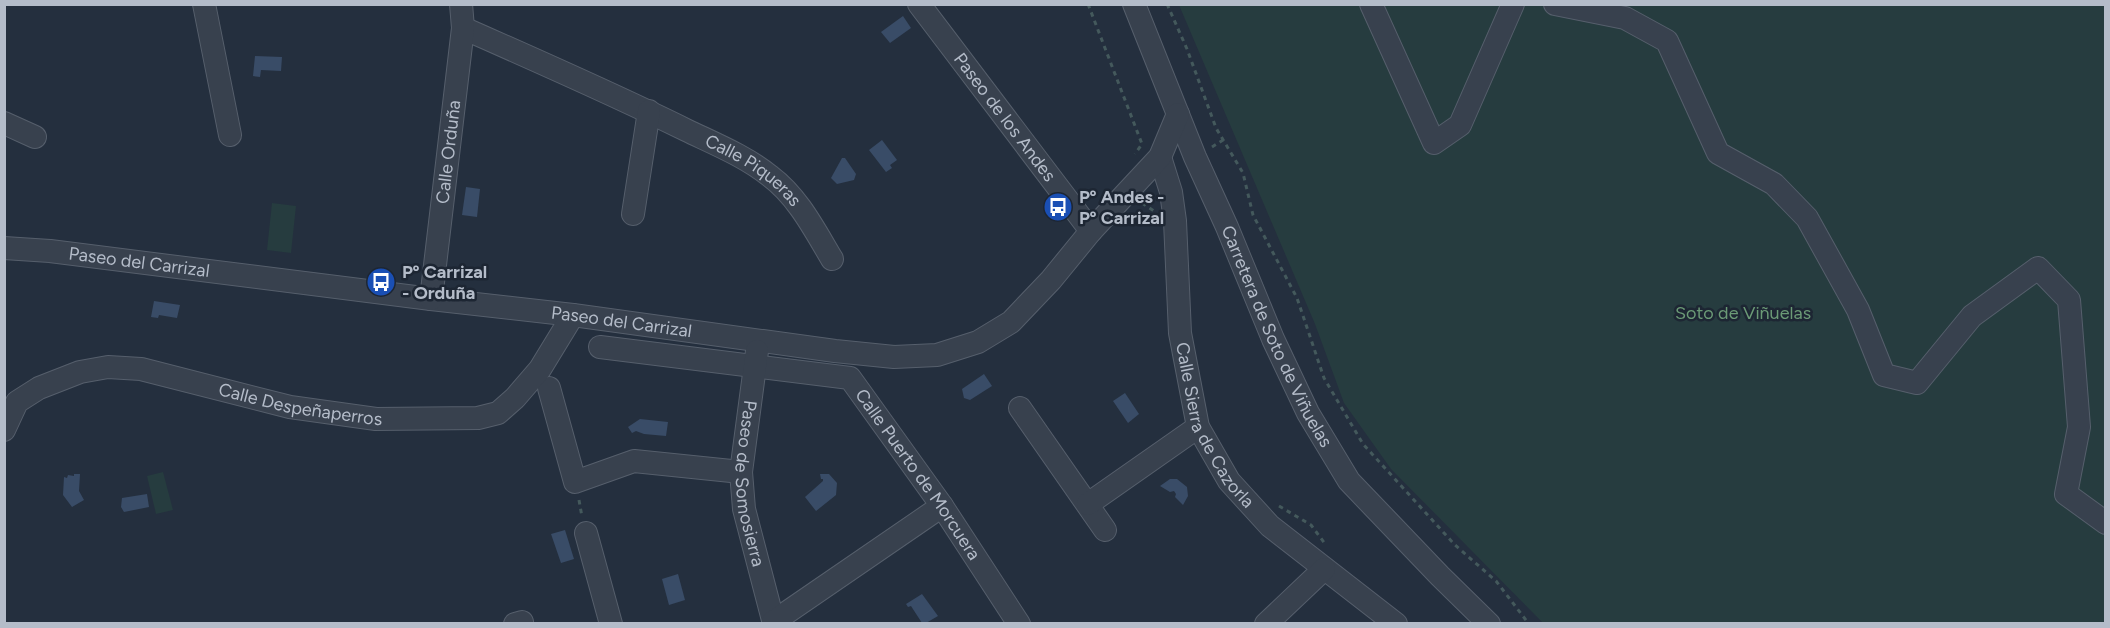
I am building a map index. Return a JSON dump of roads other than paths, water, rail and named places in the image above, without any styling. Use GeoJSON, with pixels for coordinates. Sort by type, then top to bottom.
{"type":"FeatureCollection","features":[{"type":"Feature","properties":{"kind":"street"},"geometry":{"type":"LineString","coordinates":[[204,4],[230,135]]}},
{"type":"Feature","properties":{"kind":"street","name":"Calle Orduña"},"geometry":{"type":"LineString","coordinates":[[431,299],[463,28],[461,4]]}},
{"type":"Feature","properties":{"kind":"street","name":"Paseo de los Andes"},"geometry":{"type":"LineString","coordinates":[[920,4],[1091,231]]}},
{"type":"Feature","properties":{"kind":"street","name":"Carretera de Soto de Viñuelas"},"geometry":{"type":"LineString","coordinates":[[1134,4],[1195,157],[1227,227],[1273,339],[1308,413],[1350,481],[1489,624]]}},
{"type":"Feature","properties":{"kind":"street"},"geometry":{"type":"LineString","coordinates":[[1371,4],[1434,143],[1460,125],[1513,4]]}},
{"type":"Feature","properties":{"kind":"street"},"geometry":{"type":"LineString","coordinates":[[1555,4],[1625,18],[1667,41],[1718,153],[1774,184],[1807,218],[1858,310],[1884,375],[1917,383],[1972,316],[2037,268],[2069,300],[2079,427],[2066,494],[2106,523]]}},
{"type":"Feature","properties":{"kind":"street","name":"Calle Piqueras"},"geometry":{"type":"LineString","coordinates":[[463,28],[649,111],[749,161],[771,176],[790,194],[806,215],[832,259]]}},
{"type":"Feature","properties":{"kind":"street"},"geometry":{"type":"LineString","coordinates":[[633,214],[649,111]]}},
{"type":"Feature","properties":{"kind":"street","name":"Paseo del Carrizal"},"geometry":{"type":"LineString","coordinates":[[4,248],[50,251],[573,315],[894,357],[937,355],[978,342],[1011,322],[1160,157],[1178,114]]}},
{"type":"Feature","properties":{"kind":"street"},"geometry":{"type":"LineString","coordinates":[[4,123],[35,137]]}},
{"type":"Feature","properties":{"kind":"street"},"geometry":{"type":"LineString","coordinates":[[1160,157],[1195,157]]}},
{"type":"Feature","properties":{"kind":"street","name":"Calle Sierra de Cazorla"},"geometry":{"type":"LineString","coordinates":[[1160,157],[1171,192],[1175,220],[1180,333],[1198,427],[1229,481],[1270,526],[1326,559],[1396,624]]}},
{"type":"Feature","properties":{"kind":"street","name":"Calle Despeñaperros"},"geometry":{"type":"LineString","coordinates":[[4,430],[17,402],[39,388],[80,372],[108,368],[141,369],[290,407],[376,419],[478,418],[498,413],[515,398],[540,369],[573,315]]}},
{"type":"Feature","properties":{"kind":"street","name":"Paseo de Somosierra"},"geometry":{"type":"LineString","coordinates":[[759,341],[741,472],[744,509],[774,623]]}},
{"type":"Feature","properties":{"kind":"street","name":"Calle Puerto de Morcuera"},"geometry":{"type":"LineString","coordinates":[[600,347],[850,378],[942,506],[1019,624]]}},
{"type":"Feature","properties":{"kind":"street"},"geometry":{"type":"LineString","coordinates":[[549,388],[574,482],[634,461],[741,472]]}},
{"type":"Feature","properties":{"kind":"street"},"geometry":{"type":"LineString","coordinates":[[1020,408],[1105,530]]}},
{"type":"Feature","properties":{"kind":"street"},"geometry":{"type":"LineString","coordinates":[[1088,504],[1198,427]]}},
{"type":"Feature","properties":{"kind":"street"},"geometry":{"type":"LineString","coordinates":[[774,623],[942,506]]}},
{"type":"Feature","properties":{"kind":"street"},"geometry":{"type":"LineString","coordinates":[[586,533],[611,624]]}},
{"type":"Feature","properties":{"kind":"street"},"geometry":{"type":"LineString","coordinates":[[1266,624],[1326,559]]}},
{"type":"Feature","properties":{"kind":"water"},"geometry":{"type":"Polygon","coordinates":[[[903,16],[911,28],[890,43],[881,32],[903,16]]]}},
{"type":"Feature","properties":{"kind":"water"},"geometry":{"type":"Polygon","coordinates":[[[255,56],[282,57],[281,71],[261,70],[260,77],[253,76],[255,56]]]}},
{"type":"Feature","properties":{"kind":"water"},"geometry":{"type":"Polygon","coordinates":[[[882,140],[897,160],[886,172],[869,150],[882,140]]]}},
{"type":"Feature","properties":{"kind":"water"},"geometry":{"type":"Polygon","coordinates":[[[842,158],[845,158],[856,174],[854,180],[837,184],[831,178],[842,158]]]}},
{"type":"Feature","properties":{"kind":"water"},"geometry":{"type":"Polygon","coordinates":[[[466,187],[480,189],[477,217],[462,215],[466,187]]]}},
{"type":"Feature","properties":{"kind":"water"},"geometry":{"type":"Polygon","coordinates":[[[154,301],[180,305],[177,318],[159,315],[158,318],[151,317],[154,301]]]}},
{"type":"Feature","properties":{"kind":"water"},"geometry":{"type":"Polygon","coordinates":[[[984,374],[992,386],[970,400],[964,398],[962,389],[984,374]]]}},
{"type":"Feature","properties":{"kind":"water"},"geometry":{"type":"Polygon","coordinates":[[[1125,393],[1139,414],[1128,423],[1113,401],[1125,393]]]}},
{"type":"Feature","properties":{"kind":"water"},"geometry":{"type":"Polygon","coordinates":[[[640,419],[668,422],[666,436],[636,431],[632,433],[628,427],[640,419]]]}},
{"type":"Feature","properties":{"kind":"water"},"geometry":{"type":"Polygon","coordinates":[[[74,474],[80,474],[79,491],[84,500],[72,507],[63,495],[64,477],[74,476],[74,474]]]}},
{"type":"Feature","properties":{"kind":"water"},"geometry":{"type":"Polygon","coordinates":[[[820,474],[829,474],[837,483],[836,495],[816,511],[805,497],[823,481],[820,474]]]}},
{"type":"Feature","properties":{"kind":"water"},"geometry":{"type":"Polygon","coordinates":[[[1170,479],[1177,479],[1187,487],[1188,496],[1183,505],[1175,497],[1174,491],[1170,492],[1160,486],[1170,479]]]}},
{"type":"Feature","properties":{"kind":"water"},"geometry":{"type":"Polygon","coordinates":[[[147,494],[149,507],[124,512],[121,507],[122,498],[147,494]]]}},
{"type":"Feature","properties":{"kind":"water"},"geometry":{"type":"Polygon","coordinates":[[[565,530],[574,559],[561,563],[551,534],[565,530]]]}},
{"type":"Feature","properties":{"kind":"water"},"geometry":{"type":"Polygon","coordinates":[[[678,574],[685,600],[669,605],[662,579],[678,574]]]}},
{"type":"Feature","properties":{"kind":"water"},"geometry":{"type":"Polygon","coordinates":[[[922,594],[938,616],[926,623],[922,623],[911,606],[908,607],[906,604],[922,594]]]}},
{"type":"Feature","properties":{"kind":"place","name":"Pº Andes - Pº Carrizal"},"geometry":{"type":"Point","coordinates":[1058,207]}},
{"type":"Feature","properties":{"kind":"place","name":"Pº Carrizal - Orduña"},"geometry":{"type":"Point","coordinates":[381,282]}},
{"type":"Feature","properties":{"kind":"park label","name":"Soto de Viñuelas"},"geometry":{"type":"Point","coordinates":[1743,313]}}]}
